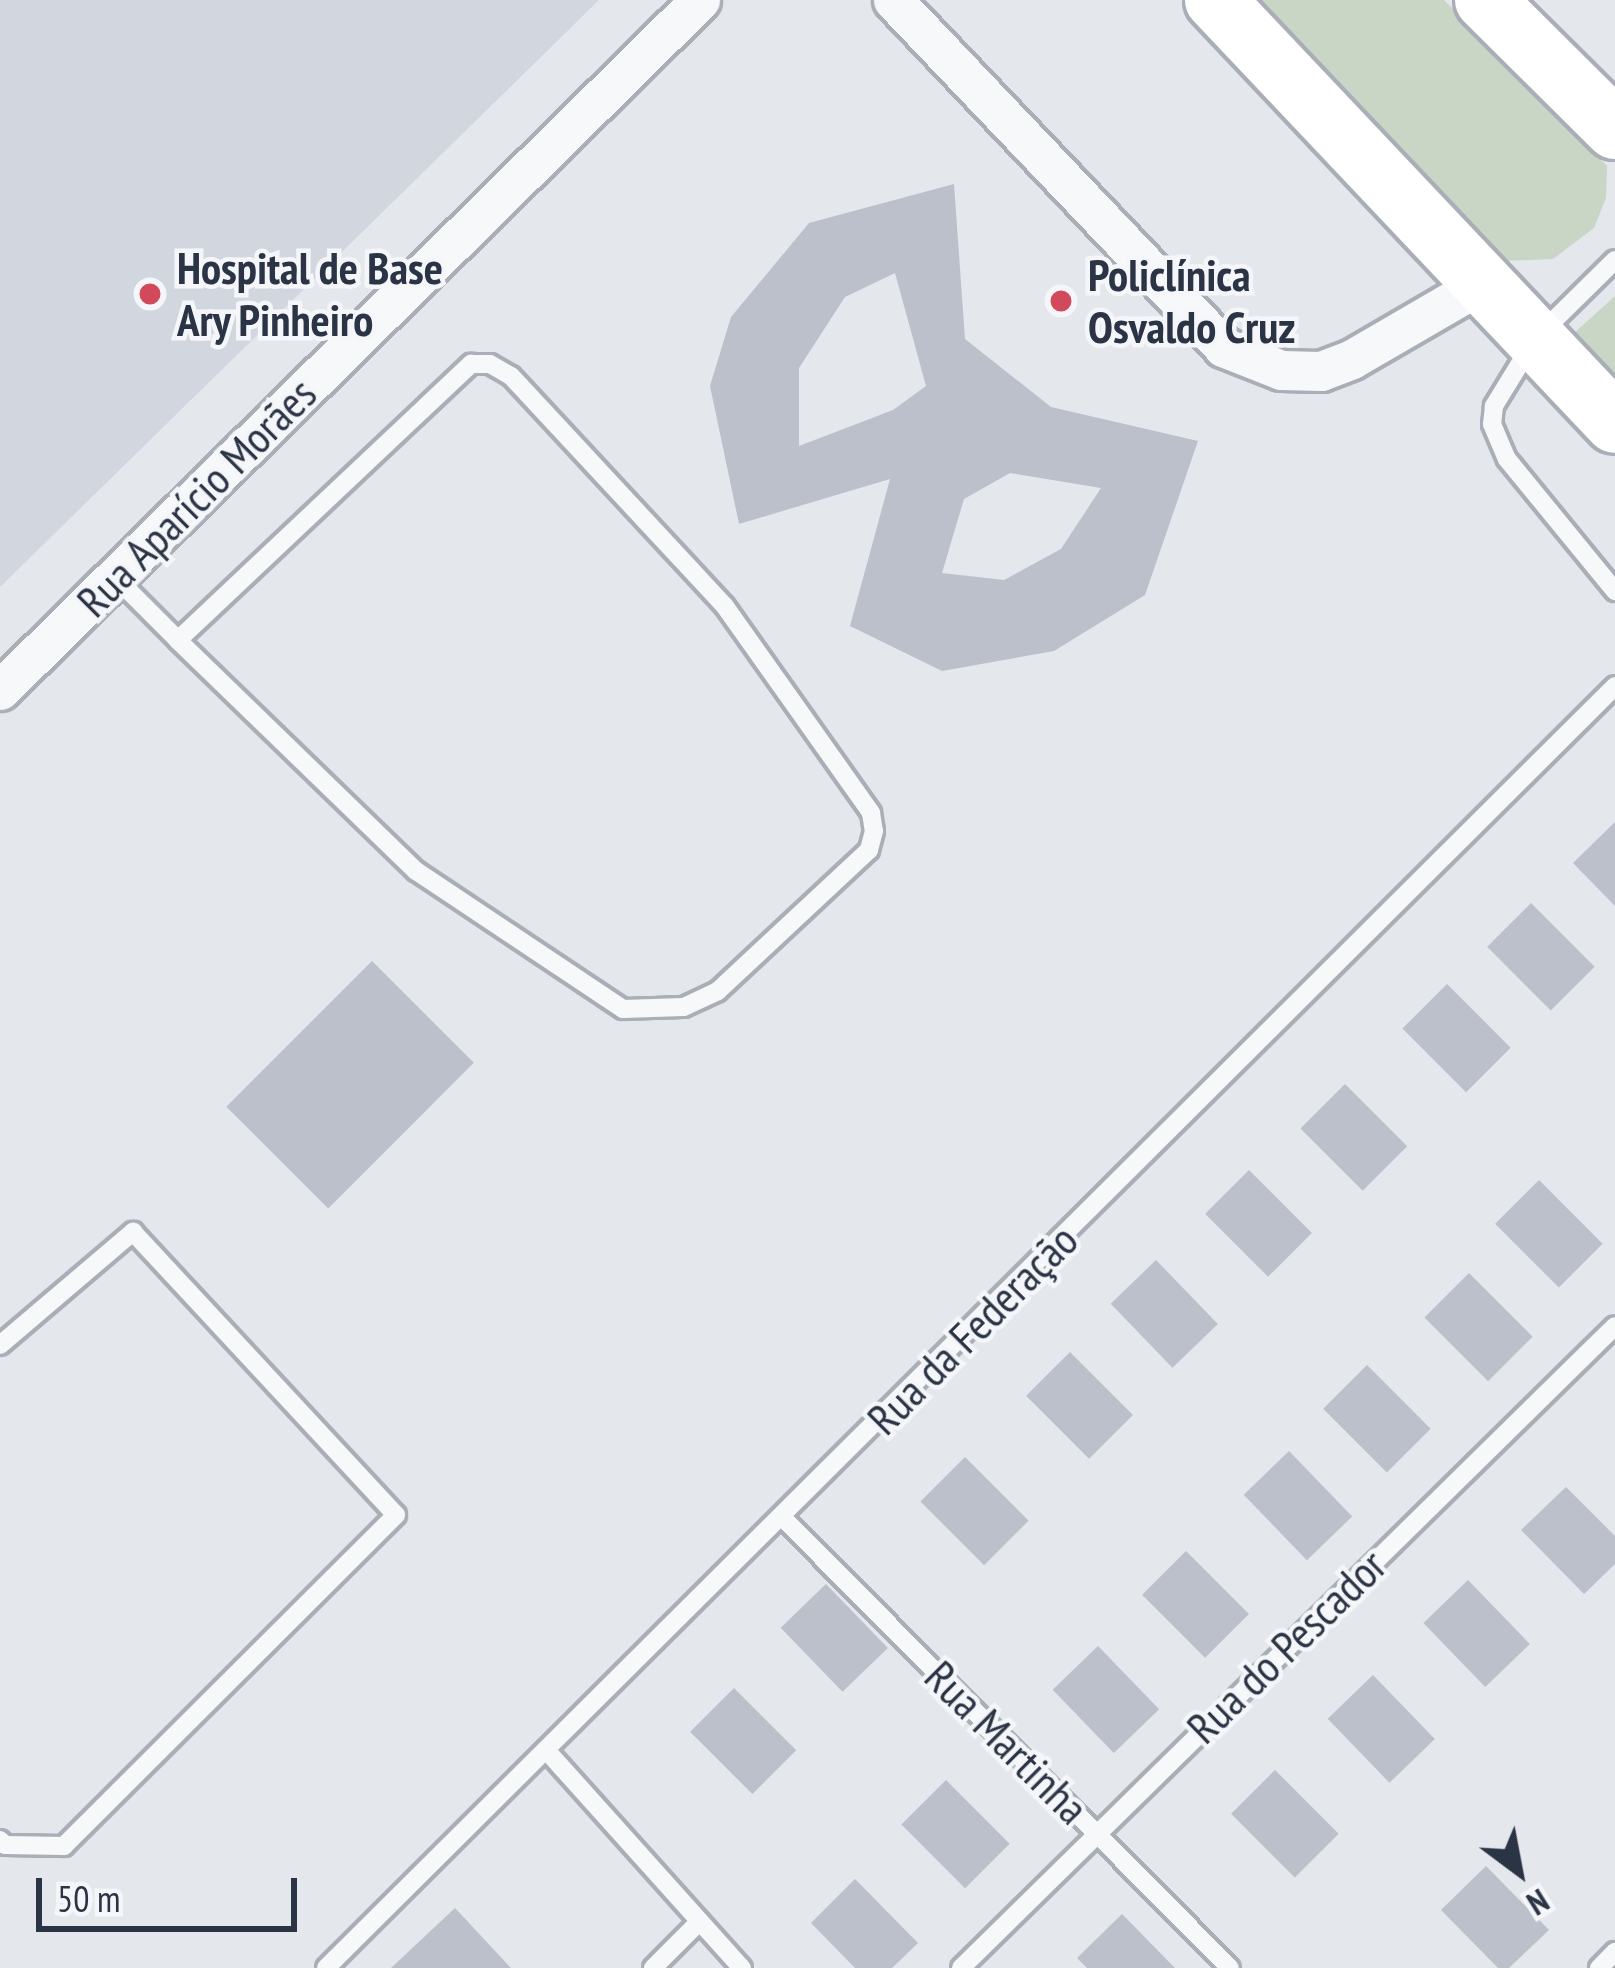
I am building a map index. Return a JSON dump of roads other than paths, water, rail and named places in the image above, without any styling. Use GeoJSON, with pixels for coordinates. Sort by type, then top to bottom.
{"type":"FeatureCollection","features":[{"type":"Feature","properties":{"kind":"main road"},"geometry":{"type":"LineString","coordinates":[[1215,0],[1615,423]]}},
{"type":"Feature","properties":{"kind":"main road"},"geometry":{"type":"LineString","coordinates":[[1485,0],[1615,129]]}},
{"type":"Feature","properties":{"kind":"street","name":"Rua Aparício Morães"},"geometry":{"type":"LineString","coordinates":[[0,690],[700,0]]}},
{"type":"Feature","properties":{"kind":"street"},"geometry":{"type":"LineString","coordinates":[[892,0],[1223,347],[1281,370],[1321,370],[1352,359],[1481,284]]}},
{"type":"Feature","properties":{"kind":"lane"},"geometry":{"type":"LineString","coordinates":[[1615,260],[1534,339],[1494,406],[1492,424],[1507,459],[1615,591]]}},
{"type":"Feature","properties":{"kind":"lane"},"geometry":{"type":"LineString","coordinates":[[115,577],[178,640],[416,871],[623,1009],[683,1007],[718,991],[869,850],[871,813],[724,604],[511,376],[490,364],[471,364],[178,640]]}},
{"type":"Feature","properties":{"kind":"lane","name":"Rua da Federação"},"geometry":{"type":"LineString","coordinates":[[326,1968],[783,1519],[1615,686]]}},
{"type":"Feature","properties":{"kind":"lane"},"geometry":{"type":"LineString","coordinates":[[0,1345],[133,1232],[396,1515],[64,1846],[5,1845],[0,1840]]}},
{"type":"Feature","properties":{"kind":"lane","name":"Rua do Pescador"},"geometry":{"type":"LineString","coordinates":[[961,1968],[1615,1326]]}},
{"type":"Feature","properties":{"kind":"lane","name":"Rua Martinha"},"geometry":{"type":"LineString","coordinates":[[783,1519],[1229,1968]]}},
{"type":"Feature","properties":{"kind":"lane"},"geometry":{"type":"LineString","coordinates":[[547,1751],[742,1968]]}},
{"type":"Feature","properties":{"kind":"lane"},"geometry":{"type":"LineString","coordinates":[[653,1968],[700,1921]]}},
{"type":"Feature","properties":{"kind":"lane"},"geometry":{"type":"LineString","coordinates":[[1599,1968],[1615,1952]]}},
{"type":"Feature","properties":{"kind":"place","name":"Hospital de Base Ary Pinheiro"},"geometry":{"type":"Point","coordinates":[150,294]}},
{"type":"Feature","properties":{"kind":"place","name":"Policlínica Osvaldo Cruz"},"geometry":{"type":"Point","coordinates":[1061,301]}}]}
